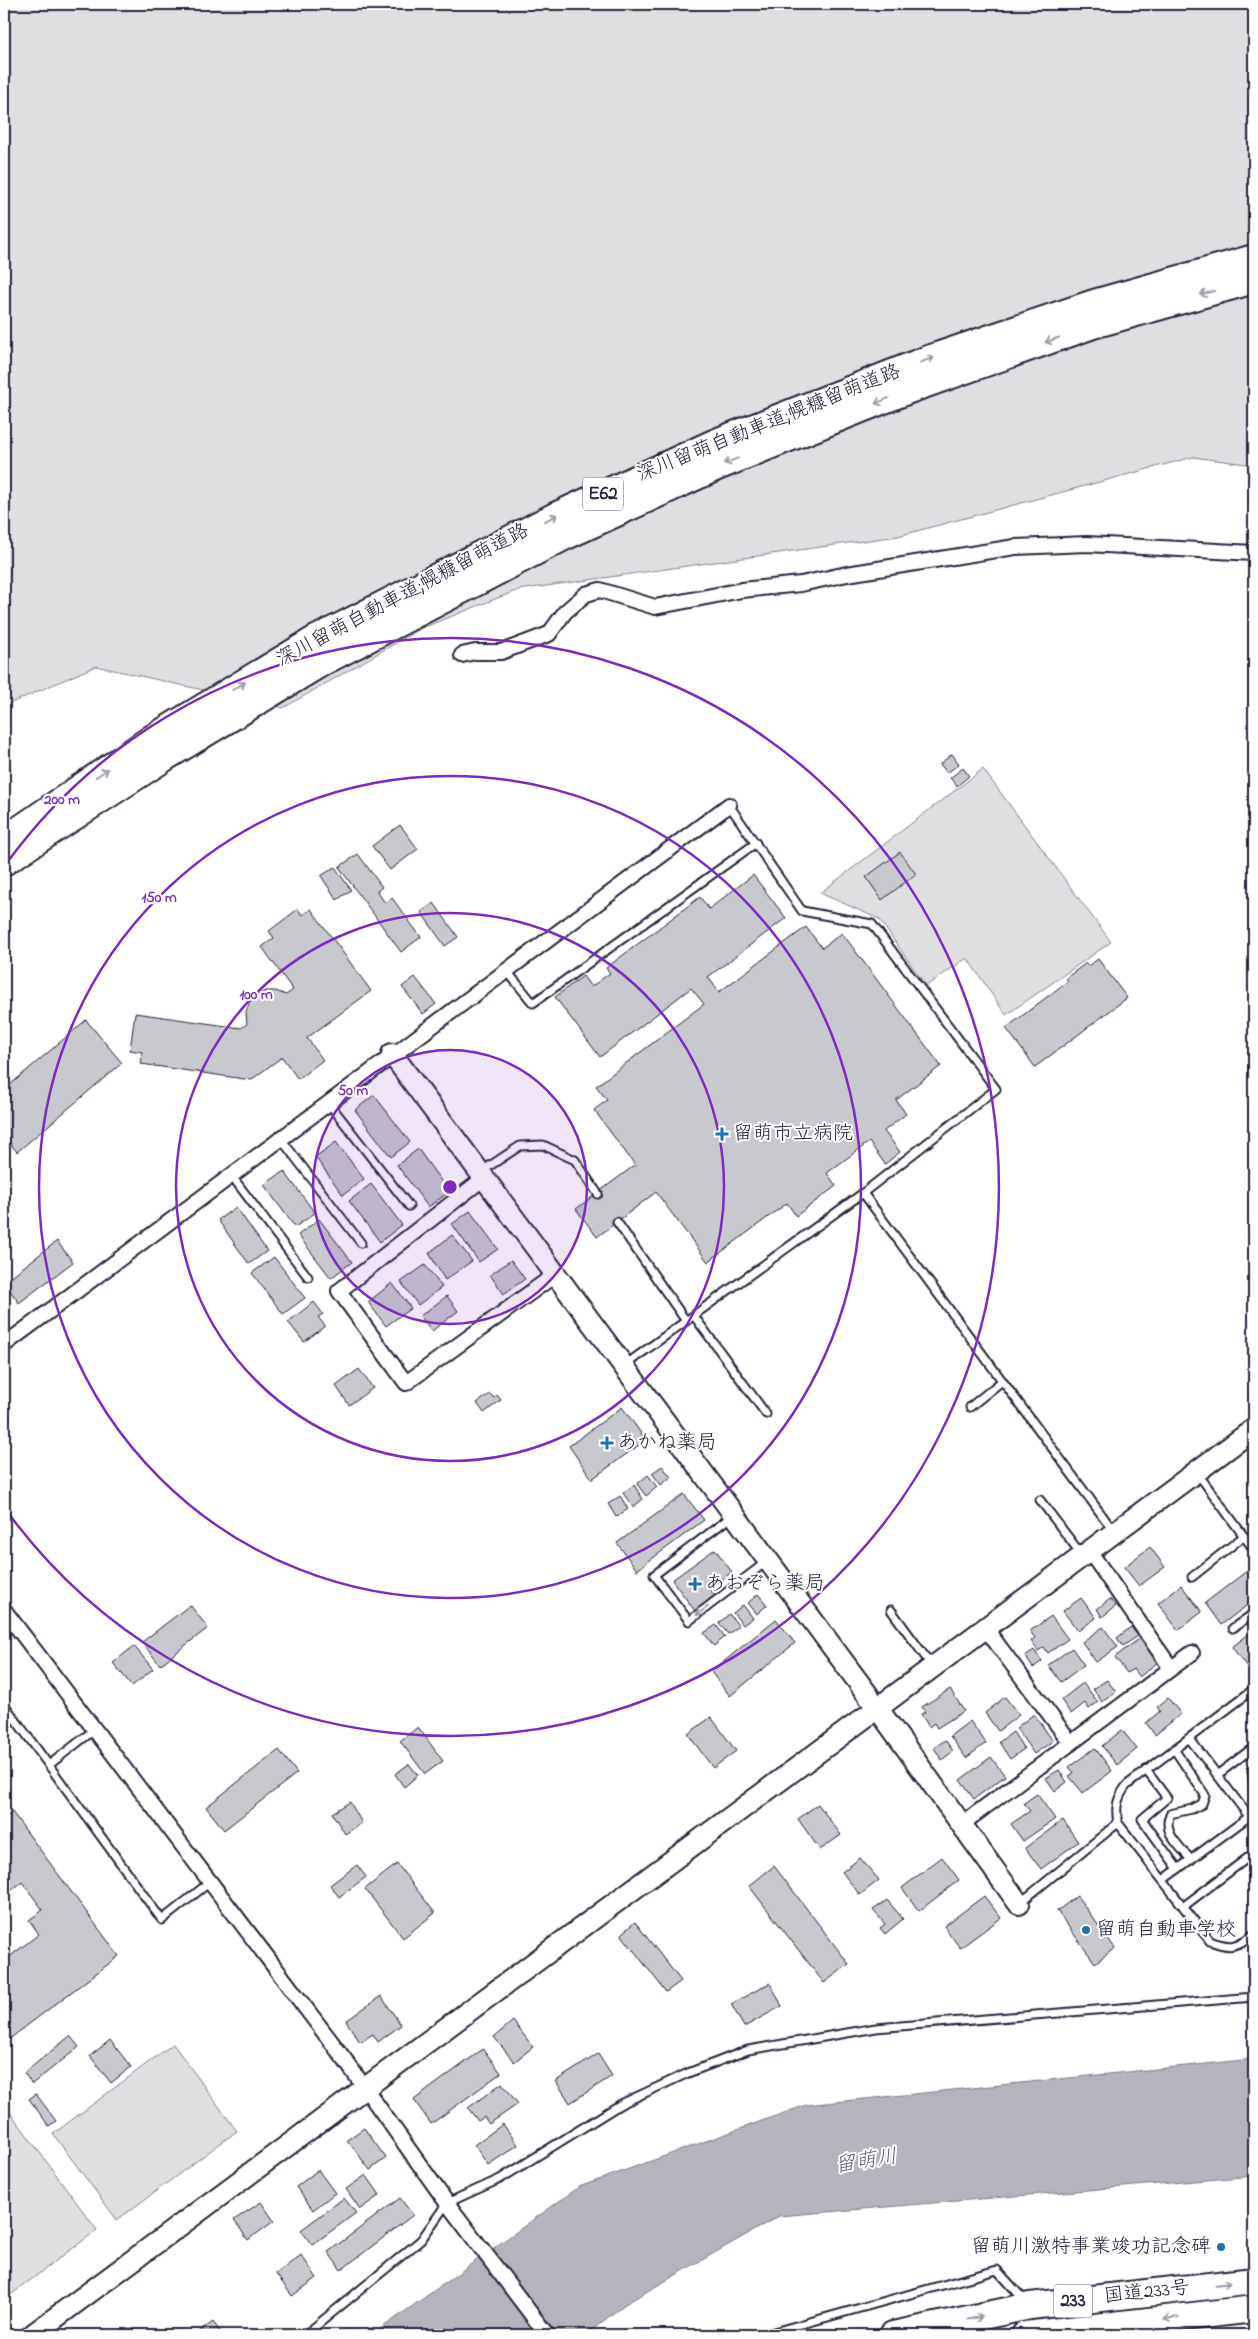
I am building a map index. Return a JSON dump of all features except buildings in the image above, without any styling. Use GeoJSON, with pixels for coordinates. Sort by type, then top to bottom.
{"type":"FeatureCollection","features":[{"type":"Feature","properties":{"kind":"highway","name":"深川留萌自動車道;幌糠留萌道路"},"geometry":{"type":"LineString","coordinates":[[4,840],[151,739],[314,640],[554,517],[716,442],[928,359],[1094,303],[1254,258]]}},
{"type":"Feature","properties":{"kind":"highway","name":"深川留萌自動車道;幌糠留萌道路"},"geometry":{"type":"LineString","coordinates":[[4,862],[166,757],[324,662],[564,537],[717,467],[909,390],[1093,325],[1254,280]]}},
{"type":"Feature","properties":{"kind":"highway","name":"国道233号"},"geometry":{"type":"LineString","coordinates":[[1031,2325],[1254,2281]]}},
{"type":"Feature","properties":{"kind":"highway","name":"国道233号"},"geometry":{"type":"LineString","coordinates":[[893,2335],[1254,2309]]}},
{"type":"Feature","properties":{"kind":"street"},"geometry":{"type":"LineString","coordinates":[[462,655],[475,652],[501,652],[548,634],[565,612],[586,594],[600,590],[655,606],[742,590],[801,584],[848,574],[1015,547],[1087,544],[1254,553]]}},
{"type":"Feature","properties":{"kind":"street"},"geometry":{"type":"LineString","coordinates":[[4,1345],[392,1054],[730,805]]}},
{"type":"Feature","properties":{"kind":"street"},"geometry":{"type":"LineString","coordinates":[[392,1054],[769,1561],[1020,1904]]}},
{"type":"Feature","properties":{"kind":"street"},"geometry":{"type":"LineString","coordinates":[[482,1175],[339,1290],[406,1383],[556,1274]]}},
{"type":"Feature","properties":{"kind":"street"},"geometry":{"type":"LineString","coordinates":[[32,2335],[1254,1429]]}},
{"type":"Feature","properties":{"kind":"street"},"geometry":{"type":"LineString","coordinates":[[1086,1554],[1171,1668]]}},
{"type":"Feature","properties":{"kind":"street"},"geometry":{"type":"LineString","coordinates":[[4,1610],[210,1882],[547,2335]]}},
{"type":"Feature","properties":{"kind":"street"},"geometry":{"type":"LineString","coordinates":[[986,1628],[1071,1743]]}},
{"type":"Feature","properties":{"kind":"street"},"geometry":{"type":"LineString","coordinates":[[962,1824],[1192,1653]]}},
{"type":"Feature","properties":{"kind":"lane"},"geometry":{"type":"LineString","coordinates":[[624,1366],[863,1193],[996,1089],[872,924],[802,912],[730,805]]}},
{"type":"Feature","properties":{"kind":"lane"},"geometry":{"type":"LineString","coordinates":[[506,970],[533,1003],[756,844]]}},
{"type":"Feature","properties":{"kind":"lane"},"geometry":{"type":"LineString","coordinates":[[328,1102],[409,1206]]}},
{"type":"Feature","properties":{"kind":"lane"},"geometry":{"type":"LineString","coordinates":[[280,1138],[361,1244]]}},
{"type":"Feature","properties":{"kind":"lane"},"geometry":{"type":"LineString","coordinates":[[482,1175],[520,1146],[543,1144],[575,1160],[598,1194]]}},
{"type":"Feature","properties":{"kind":"lane"},"geometry":{"type":"LineString","coordinates":[[231,1175],[308,1277]]}},
{"type":"Feature","properties":{"kind":"lane"},"geometry":{"type":"LineString","coordinates":[[863,1193],[1115,1532]]}},
{"type":"Feature","properties":{"kind":"lane"},"geometry":{"type":"LineString","coordinates":[[617,1222],[686,1321]]}},
{"type":"Feature","properties":{"kind":"lane"},"geometry":{"type":"LineString","coordinates":[[694,1316],[766,1414]]}},
{"type":"Feature","properties":{"kind":"lane"},"geometry":{"type":"LineString","coordinates":[[970,1407],[1002,1381]]}},
{"type":"Feature","properties":{"kind":"lane"},"geometry":{"type":"LineString","coordinates":[[1196,1472],[1254,1550]]}},
{"type":"Feature","properties":{"kind":"lane"},"geometry":{"type":"LineString","coordinates":[[1040,1500],[1086,1554]]}},
{"type":"Feature","properties":{"kind":"lane"},"geometry":{"type":"LineString","coordinates":[[734,1514],[654,1575],[689,1621],[769,1561]]}},
{"type":"Feature","properties":{"kind":"lane"},"geometry":{"type":"LineString","coordinates":[[1192,1577],[1244,1536]]}},
{"type":"Feature","properties":{"kind":"lane"},"geometry":{"type":"LineString","coordinates":[[892,1610],[933,1668]]}},
{"type":"Feature","properties":{"kind":"lane"},"geometry":{"type":"LineString","coordinates":[[1233,1628],[1254,1613]]}},
{"type":"Feature","properties":{"kind":"lane"},"geometry":{"type":"LineString","coordinates":[[1254,1689],[1127,1785],[1119,1796],[1116,1810],[1118,1823],[1210,1941],[1227,1947],[1241,1944],[1254,1934]]}},
{"type":"Feature","properties":{"kind":"lane"},"geometry":{"type":"LineString","coordinates":[[4,1704],[162,1920],[210,1882]]}},
{"type":"Feature","properties":{"kind":"lane"},"geometry":{"type":"LineString","coordinates":[[48,1765],[94,1730]]}},
{"type":"Feature","properties":{"kind":"lane"},"geometry":{"type":"LineString","coordinates":[[1189,1738],[1217,1775],[1252,1815],[1254,1823]]}},
{"type":"Feature","properties":{"kind":"lane"},"geometry":{"type":"LineString","coordinates":[[1217,1775],[1254,1747]]}},
{"type":"Feature","properties":{"kind":"lane"},"geometry":{"type":"LineString","coordinates":[[1174,1749],[1205,1795],[1202,1804],[1192,1809],[1170,1814],[1167,1821],[1167,1831],[1191,1860]]}},
{"type":"Feature","properties":{"kind":"lane"},"geometry":{"type":"LineString","coordinates":[[1254,1766],[1252,1770],[1254,1787]]}},
{"type":"Feature","properties":{"kind":"lane"},"geometry":{"type":"LineString","coordinates":[[1146,1770],[1167,1798],[1142,1819],[1178,1869]]}},
{"type":"Feature","properties":{"kind":"lane"},"geometry":{"type":"LineString","coordinates":[[1163,1880],[1252,1815]]}},
{"type":"Feature","properties":{"kind":"lane"},"geometry":{"type":"LineString","coordinates":[[1020,1904],[1118,1823]]}},
{"type":"Feature","properties":{"kind":"lane"},"geometry":{"type":"LineString","coordinates":[[1184,1906],[1254,1853]]}},
{"type":"Feature","properties":{"kind":"lane"},"geometry":{"type":"LineString","coordinates":[[306,2335],[421,2240],[451,2207],[621,2104],[688,2072],[748,2050],[876,2028],[1254,1997]]}},
{"type":"Feature","properties":{"kind":"lane"},"geometry":{"type":"LineString","coordinates":[[763,2335],[997,2270],[1031,2325]]}},
{"type":"Feature","properties":{"kind":"shaded area"},"geometry":{"type":"Polygon","coordinates":[[[4,4],[1254,4],[1254,465],[1193,457],[898,536],[518,590],[422,628],[283,708],[96,666],[4,706],[4,4]]]}},
{"type":"Feature","properties":{"kind":"shaded area"},"geometry":{"type":"Polygon","coordinates":[[[983,769],[1111,942],[1006,1015],[967,958],[926,986],[879,919],[820,893],[983,769]]]}},
{"type":"Feature","properties":{"kind":"shaded area"},"geometry":{"type":"Polygon","coordinates":[[[173,2044],[237,2131],[117,2220],[53,2134],[173,2044]]]}},
{"type":"Feature","properties":{"kind":"shaded area"},"geometry":{"type":"Polygon","coordinates":[[[4,2104],[97,2230],[4,2300],[4,2104]]]}},
{"type":"Feature","properties":{"kind":"water","name":"留萌川"},"geometry":{"type":"Polygon","coordinates":[[[1254,2059],[1254,2176],[779,2216],[625,2304],[586,2335],[372,2335],[579,2187],[806,2105],[1254,2059]]]}},
{"type":"Feature","properties":{"kind":"place","name":"留萌市立病院"},"geometry":{"type":"Point","coordinates":[722,1134]}},
{"type":"Feature","properties":{"kind":"place","name":"あかね薬局"},"geometry":{"type":"Point","coordinates":[607,1443]}},
{"type":"Feature","properties":{"kind":"place","name":"あおぞら薬局"},"geometry":{"type":"Point","coordinates":[695,1584]}},
{"type":"Feature","properties":{"kind":"place","name":"留萌自動車学校"},"geometry":{"type":"Point","coordinates":[1086,1930]}},
{"type":"Feature","properties":{"kind":"place","name":"留萌川激特事業竣功記念碑"},"geometry":{"type":"Point","coordinates":[1221,2247]}}]}
